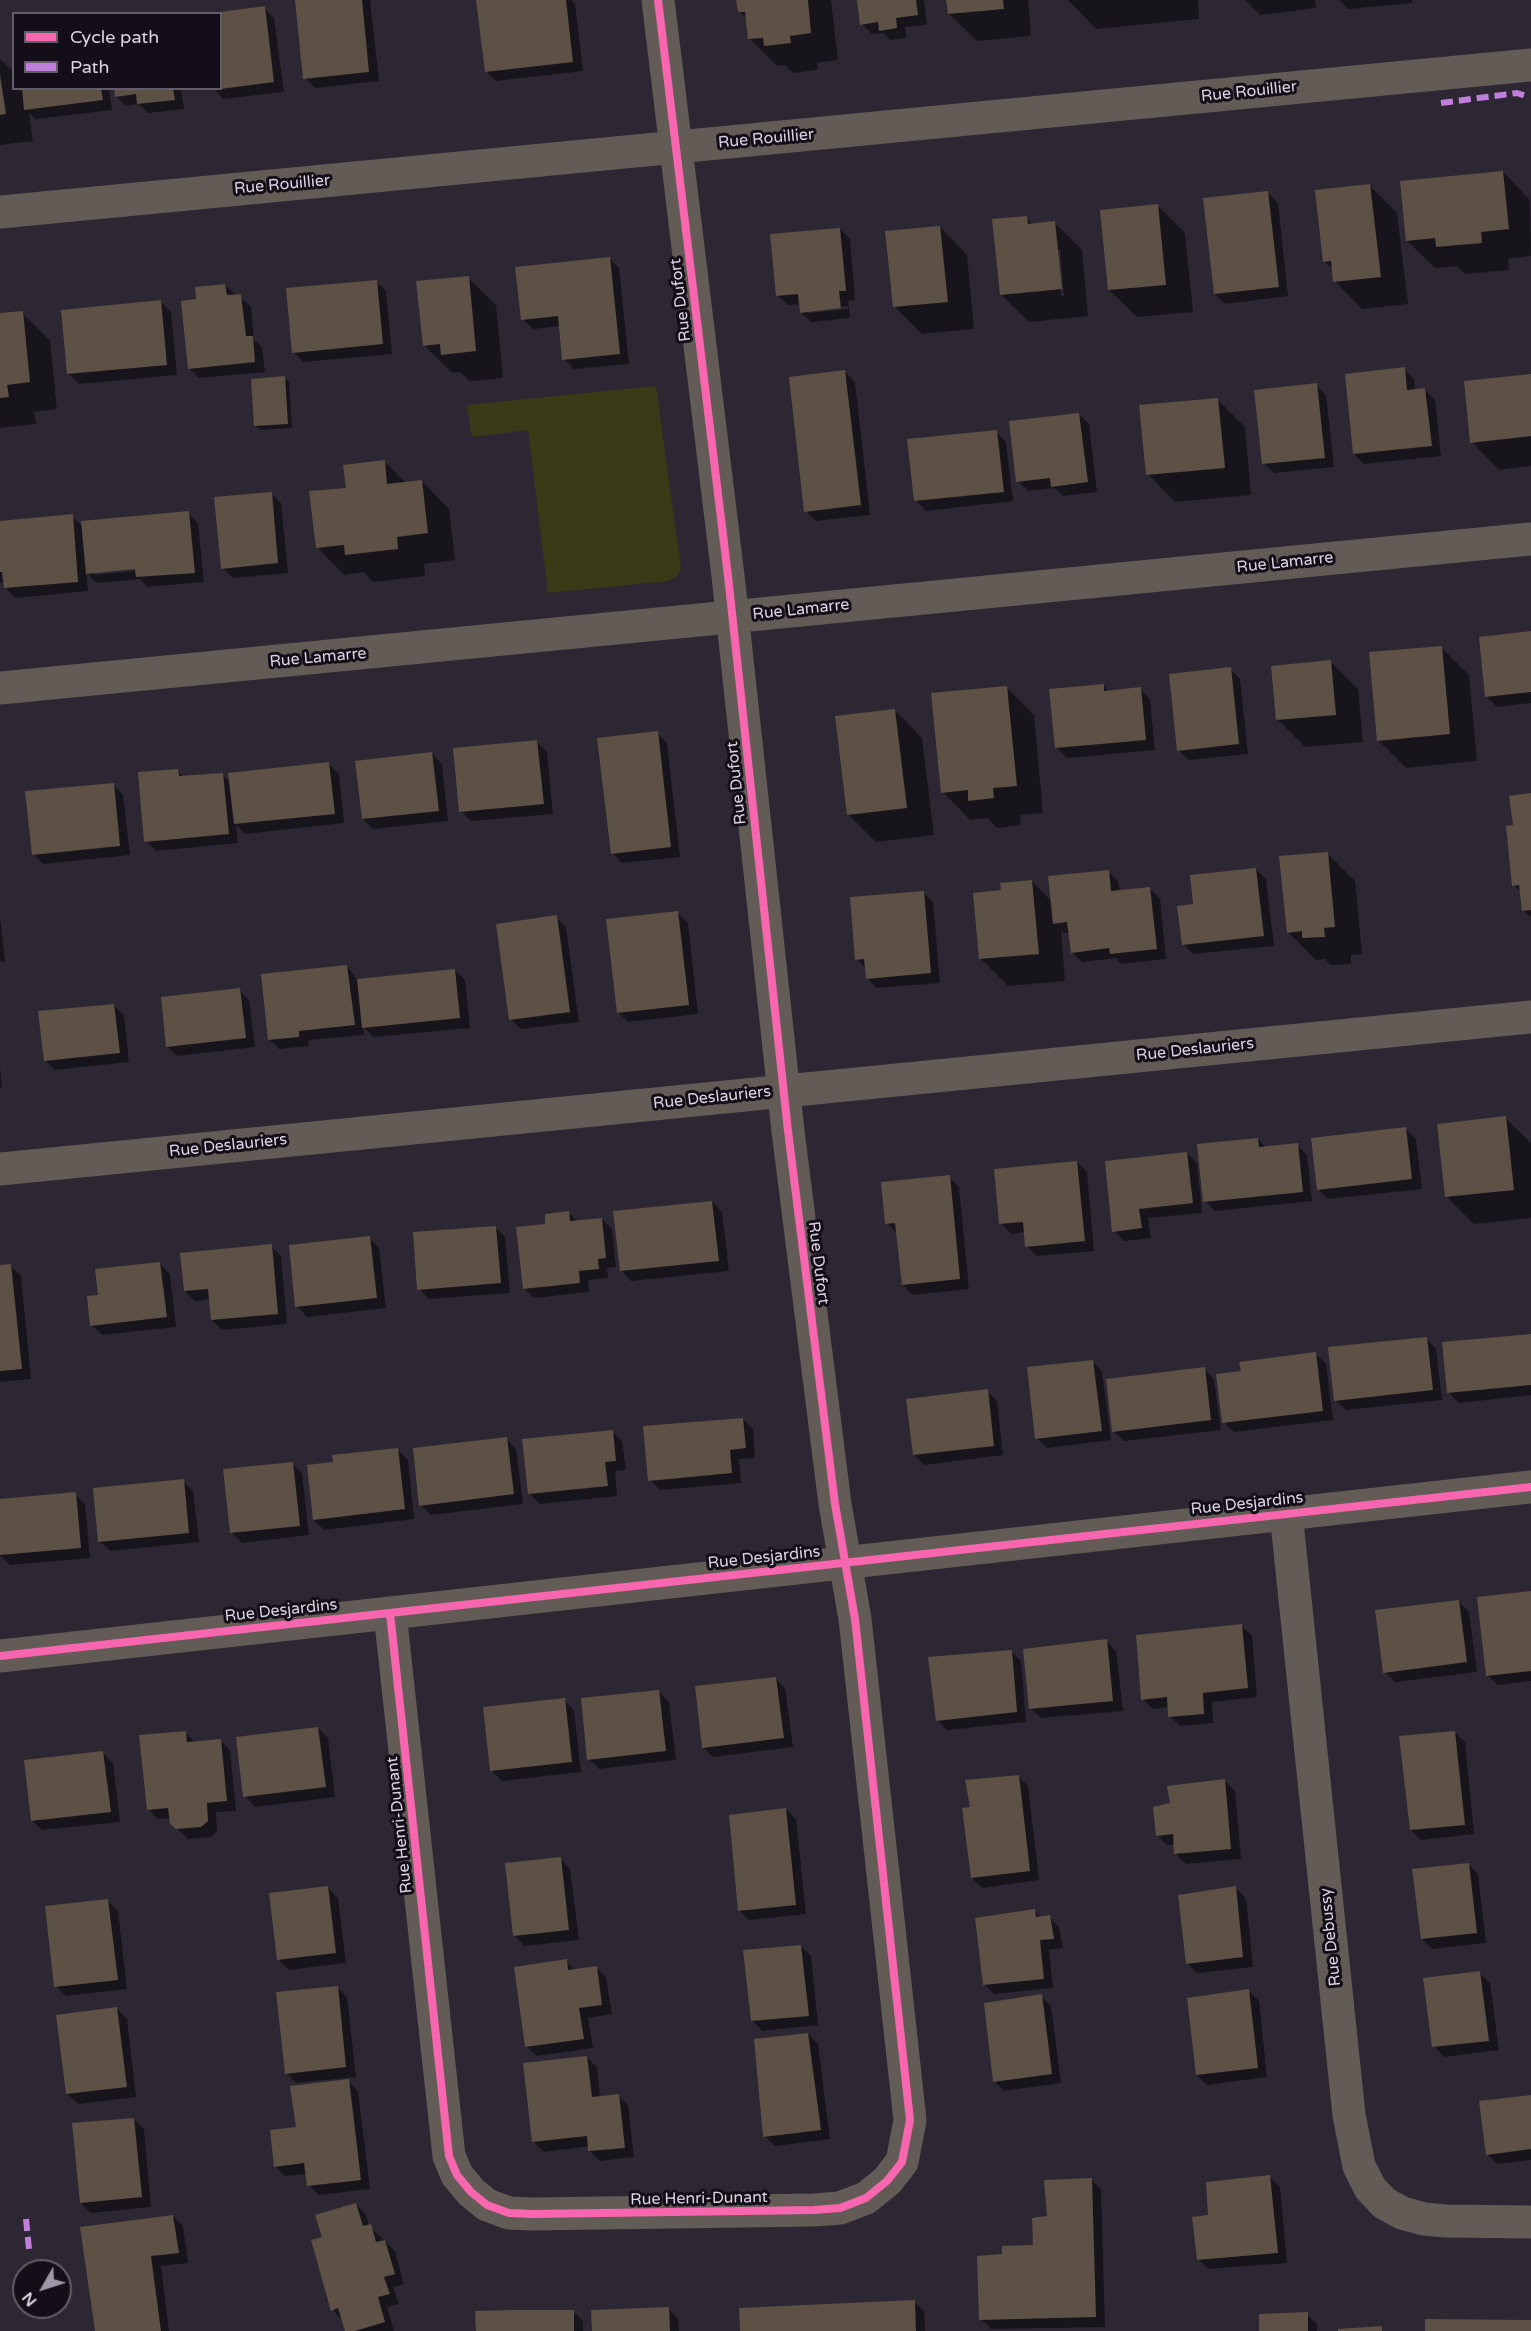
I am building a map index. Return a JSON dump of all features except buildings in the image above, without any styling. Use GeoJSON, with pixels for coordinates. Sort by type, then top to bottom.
{"type":"FeatureCollection","features":[{"type":"Feature","properties":{"kind":"street","name":"Rue Dufort"},"geometry":{"type":"LineString","coordinates":[[658,0],[732,617],[783,1090],[835,1504],[845,1563]]}},
{"type":"Feature","properties":{"kind":"street","name":"Rue Rouillier"},"geometry":{"type":"LineString","coordinates":[[0,212],[1531,64]]}},
{"type":"Feature","properties":{"kind":"street","name":"Rue Lamarre"},"geometry":{"type":"LineString","coordinates":[[0,688],[1531,538]]}},
{"type":"Feature","properties":{"kind":"street","name":"Rue Deslauriers"},"geometry":{"type":"LineString","coordinates":[[0,1168],[1531,1017]]}},
{"type":"Feature","properties":{"kind":"street","name":"Rue Desjardins"},"geometry":{"type":"LineString","coordinates":[[0,1656],[1531,1487]]}},
{"type":"Feature","properties":{"kind":"street","name":"Rue Debussy"},"geometry":{"type":"LineString","coordinates":[[1286,1513],[1348,2104],[1359,2166],[1370,2188],[1384,2203],[1402,2213],[1424,2219],[1446,2221],[1531,2222]]}},
{"type":"Feature","properties":{"kind":"street","name":"Rue Henri-Dunant"},"geometry":{"type":"LineString","coordinates":[[390,1613],[448,2156],[457,2175],[487,2205],[520,2214],[823,2210],[840,2208],[866,2198],[887,2181],[902,2162],[910,2120],[855,1619],[845,1563]]}},
{"type":"Feature","properties":{"kind":"green space"},"geometry":{"type":"Polygon","coordinates":[[[656,386],[681,569],[677,576],[668,581],[548,593],[528,430],[472,437],[467,405],[656,386]]]}},
{"type":"Feature","properties":{"kind":"marked path"},"geometry":{"type":"LineString","coordinates":[[1441,103],[1517,93],[1526,96]]}},
{"type":"Feature","properties":{"kind":"marked path"},"geometry":{"type":"LineString","coordinates":[[26,2219],[29,2249]]}},
{"type":"Feature","properties":{"kind":"cycle path"},"geometry":{"type":"LineString","coordinates":[[390,1613],[449,2156],[457,2175],[471,2192],[487,2205],[509,2213],[814,2210],[840,2208],[866,2198],[887,2181],[902,2162],[910,2120],[855,1619],[835,1504],[788,1131],[728,576],[658,0]]}},
{"type":"Feature","properties":{"kind":"cycle path"},"geometry":{"type":"LineString","coordinates":[[0,1656],[1531,1487]]}}]}
